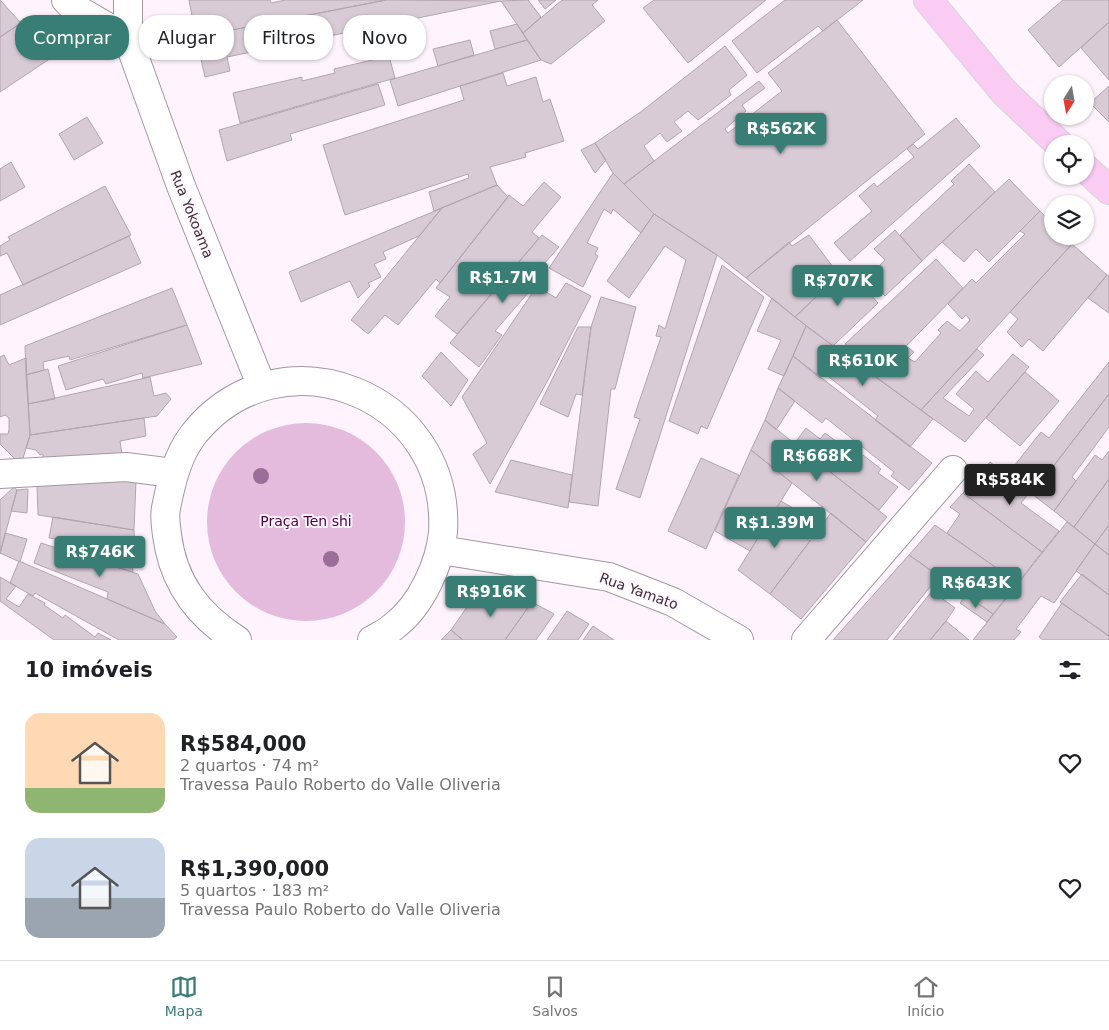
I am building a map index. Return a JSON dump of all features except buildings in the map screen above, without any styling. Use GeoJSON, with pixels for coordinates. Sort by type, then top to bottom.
{"type":"FeatureCollection","features":[{"type":"Feature","properties":{"kind":"main road"},"geometry":{"type":"LineString","coordinates":[[928,0],[1004,92],[1049,135]]}},
{"type":"Feature","properties":{"kind":"main road"},"geometry":{"type":"LineString","coordinates":[[1094,176],[1109,190]]}},
{"type":"Feature","properties":{"kind":"street"},"geometry":{"type":"LineString","coordinates":[[66,0],[73,7],[87,15]]}},
{"type":"Feature","properties":{"kind":"street","name":"Rua Yokoama"},"geometry":{"type":"LineString","coordinates":[[128,0],[128,15]]}},
{"type":"Feature","properties":{"kind":"street","name":"Rua Yokoama"},"geometry":{"type":"LineString","coordinates":[[129,42],[181,186],[262,387]]}},
{"type":"Feature","properties":{"kind":"street"},"geometry":{"type":"LineString","coordinates":[[220,636],[188,595],[170,557],[165,514],[173,473],[193,435],[224,406],[262,387],[303,380],[344,386],[382,404],[414,432],[434,468],[444,509],[441,550],[424,592],[395,626],[372,640]]}},
{"type":"Feature","properties":{"kind":"street"},"geometry":{"type":"LineString","coordinates":[[0,474],[126,467],[173,473]]}},
{"type":"Feature","properties":{"kind":"street"},"geometry":{"type":"LineString","coordinates":[[806,640],[953,470]]}},
{"type":"Feature","properties":{"kind":"street","name":"Rua Yamato"},"geometry":{"type":"LineString","coordinates":[[441,550],[609,577],[673,602],[739,640]]}},
{"type":"Feature","properties":{"kind":"green space","name":"Praça Ten shi"},"geometry":{"type":"Polygon","coordinates":[[[306,423],[325,425],[344,431],[361,440],[376,452],[388,467],[397,484],[403,503],[405,522],[403,541],[397,560],[388,577],[376,592],[361,604],[344,613],[325,619],[306,621],[287,619],[268,613],[251,604],[236,592],[224,577],[215,560],[209,541],[207,522],[209,503],[215,484],[224,467],[236,452],[251,440],[268,431],[287,425],[306,423]]]}}]}
